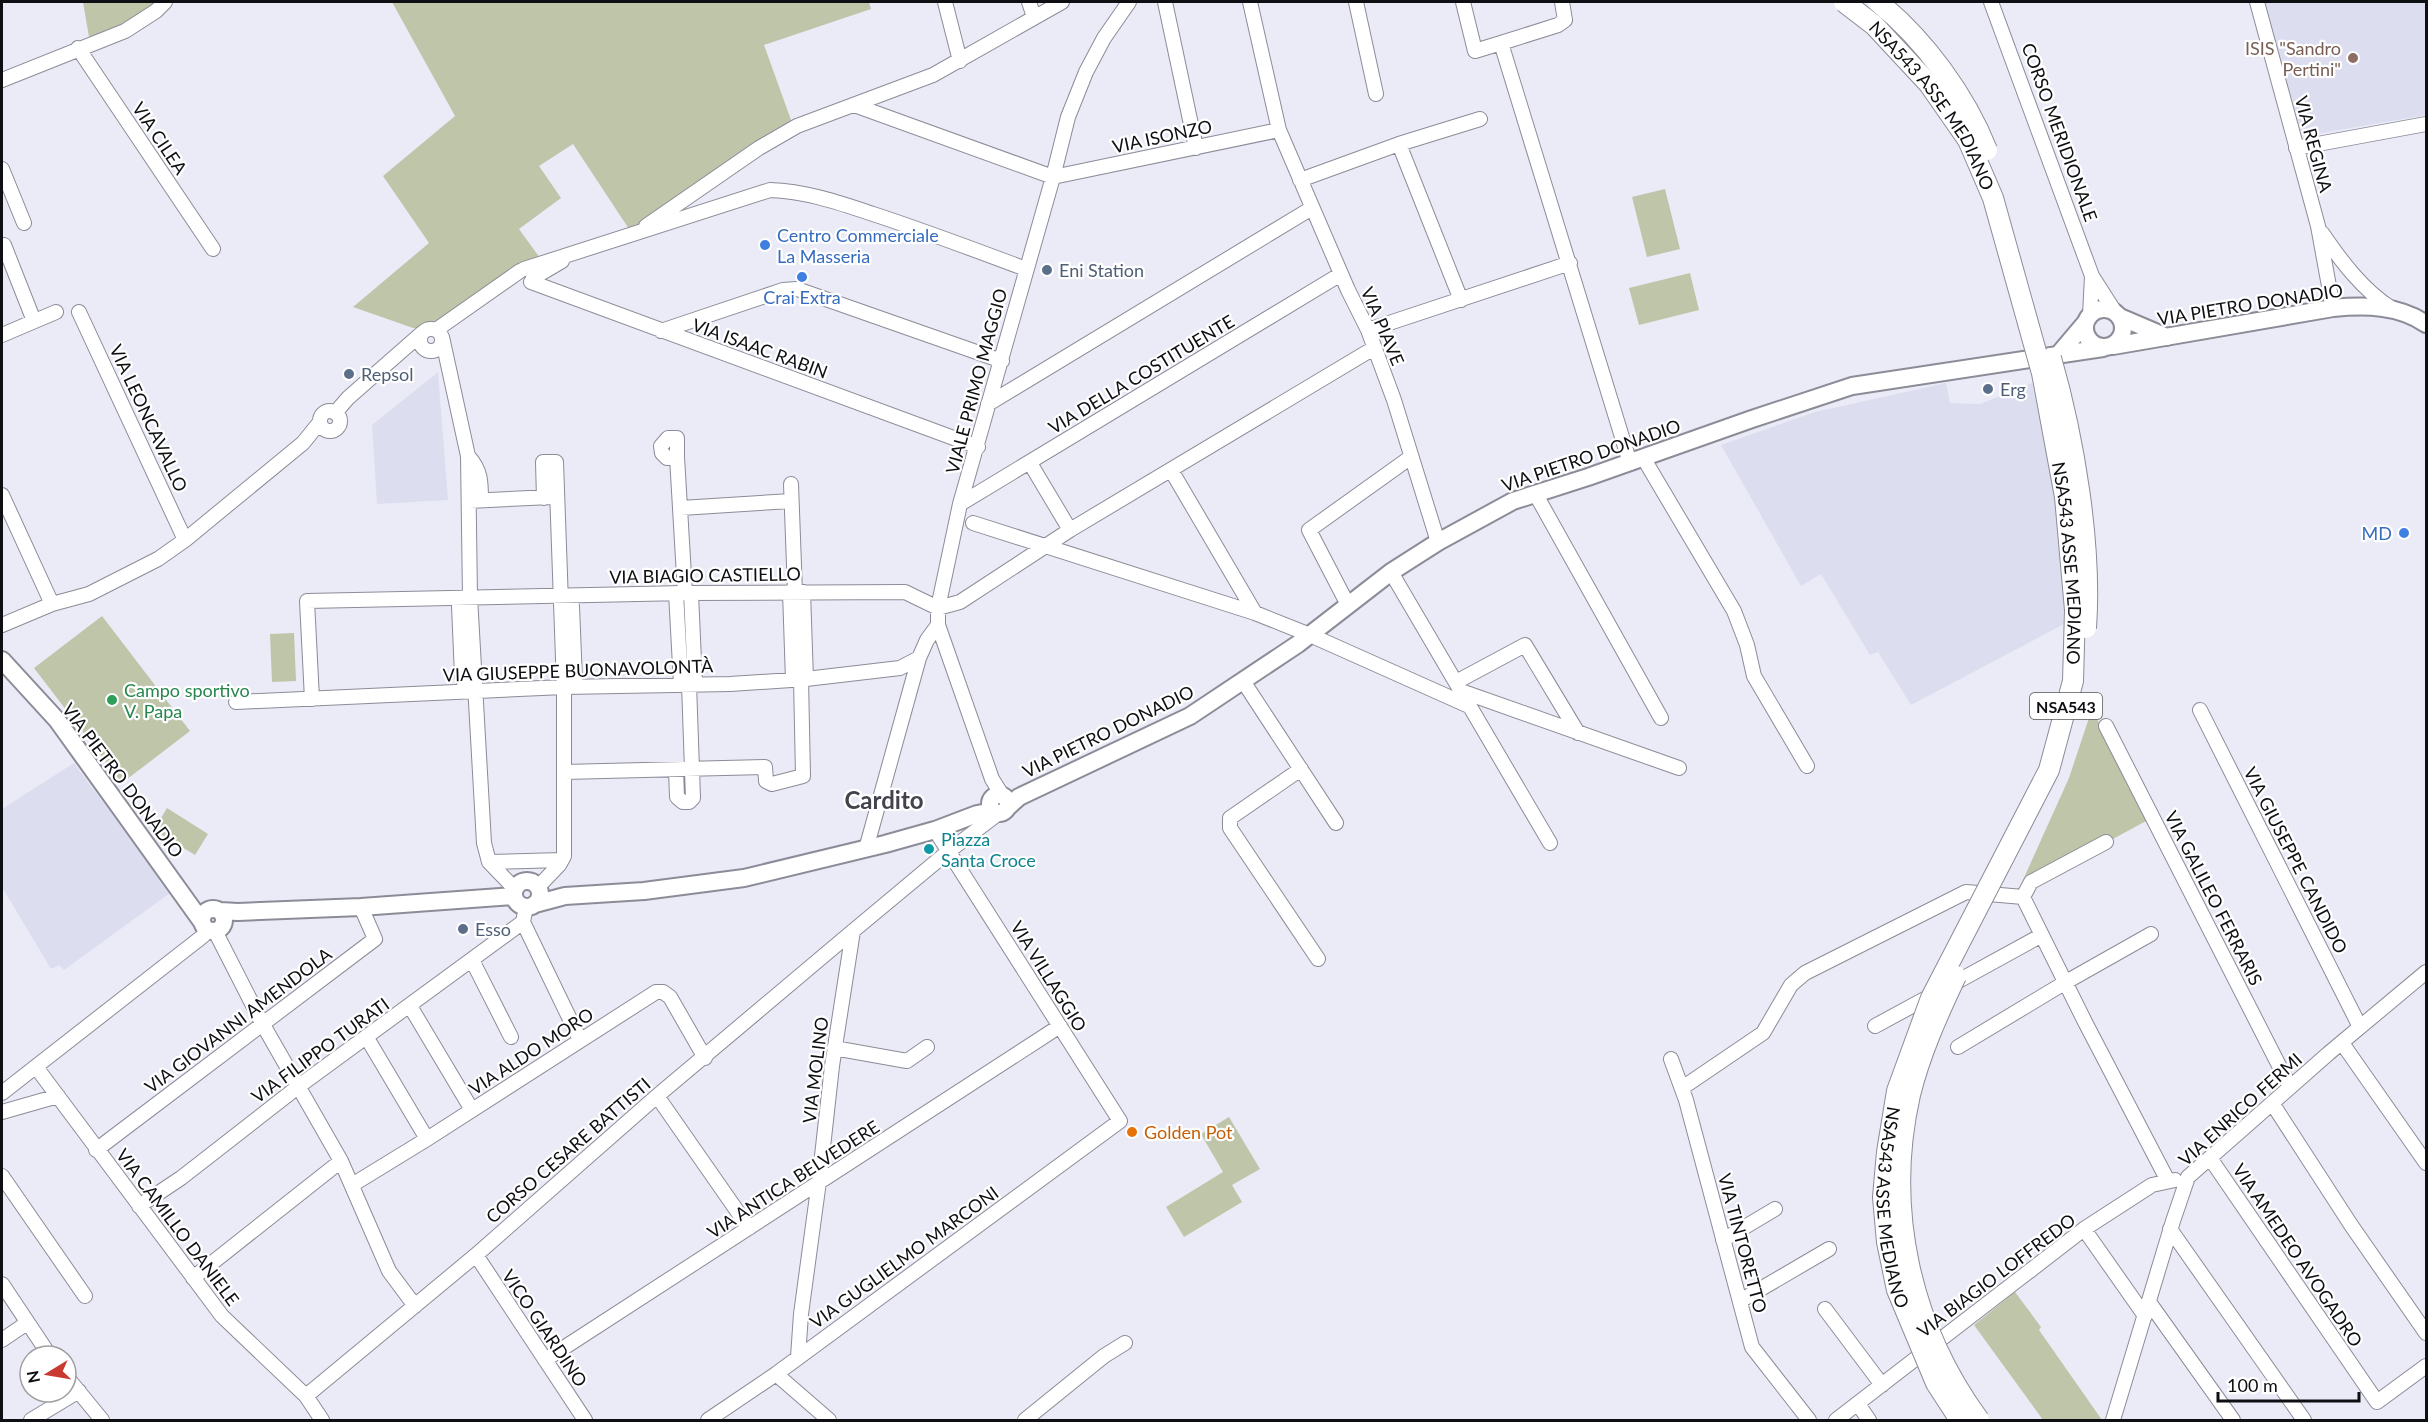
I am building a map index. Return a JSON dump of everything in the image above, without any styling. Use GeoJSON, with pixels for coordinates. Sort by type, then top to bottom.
{"type":"FeatureCollection","features":[{"type":"Feature","properties":{"kind":"highway","name":"NSA543 ASSE MEDIANO"},"geometry":{"type":"LineString","coordinates":[[1844,2],[1874,25],[1929,84],[1968,140],[1993,198],[2042,373],[2065,497],[2075,610],[2073,681],[2049,771],[1931,998],[1897,1091],[1887,1152],[1883,1197],[1887,1242],[1897,1290],[1936,1383],[1960,1420]]}},
{"type":"Feature","properties":{"kind":"highway","name":"NSA543 ASSE MEDIANO"},"geometry":{"type":"LineString","coordinates":[[1878,2],[1909,31],[1933,59],[1954,90],[1985,145],[2005,196],[2055,373],[2070,439],[2081,506],[2088,601],[2083,671],[2078,699],[2055,771],[1951,986],[1927,1042],[1911,1094],[1905,1128],[1901,1215],[1907,1259],[1931,1338],[1958,1390],[1980,1420]]}},
{"type":"Feature","properties":{"kind":"main road","name":"VIA PIETRO DONADIO"},"geometry":{"type":"LineString","coordinates":[[2,660],[57,720],[191,905],[213,921],[238,912],[527,899],[644,891],[744,878],[935,830],[998,804],[1190,716],[1310,635],[1391,572],[1438,542],[1513,501],[1637,461],[1852,386],[2168,338],[2332,308],[2363,305],[2392,309],[2427,324]]}},
{"type":"Feature","properties":{"kind":"main road"},"geometry":{"type":"LineString","coordinates":[[2058,355],[2088,318],[2102,309],[2168,338]]}},
{"type":"Feature","properties":{"kind":"main road"},"geometry":{"type":"LineString","coordinates":[[2088,318],[2086,334],[2088,339],[2108,347],[2123,333],[2123,322],[2117,314]]}},
{"type":"Feature","properties":{"kind":"main road","name":"VIA PIETRO DONADIO"},"geometry":{"type":"LineString","coordinates":[[2,668],[21,680]]}},
{"type":"Feature","properties":{"kind":"street"},"geometry":{"type":"LineString","coordinates":[[2,80],[125,31],[156,12],[165,2]]}},
{"type":"Feature","properties":{"kind":"street"},"geometry":{"type":"LineString","coordinates":[[945,2],[960,61]]}},
{"type":"Feature","properties":{"kind":"street"},"geometry":{"type":"LineString","coordinates":[[1029,2],[1034,17]]}},
{"type":"Feature","properties":{"kind":"street"},"geometry":{"type":"LineString","coordinates":[[632,235],[797,126],[933,75],[1062,2]]}},
{"type":"Feature","properties":{"kind":"street","name":"VIALE PRIMO MAGGIO"},"geometry":{"type":"LineString","coordinates":[[998,804],[992,780],[938,625],[938,608],[960,504],[978,447],[1068,117],[1086,72],[1104,38],[1129,2]]}},
{"type":"Feature","properties":{"kind":"street"},"geometry":{"type":"LineString","coordinates":[[1165,2],[1196,148]]}},
{"type":"Feature","properties":{"kind":"street","name":"VIA PIAVE"},"geometry":{"type":"LineString","coordinates":[[1250,2],[1279,130],[1341,274],[1368,330],[1394,400],[1438,542]]}},
{"type":"Feature","properties":{"kind":"street"},"geometry":{"type":"LineString","coordinates":[[1356,2],[1376,94]]}},
{"type":"Feature","properties":{"kind":"street"},"geometry":{"type":"LineString","coordinates":[[1463,2],[1475,51],[1558,25],[1565,20],[1562,2]]}},
{"type":"Feature","properties":{"kind":"street","name":"CORSO MERIDIONALE"},"geometry":{"type":"LineString","coordinates":[[1993,2],[2092,276]]}},
{"type":"Feature","properties":{"kind":"street","name":"VIA REGINA"},"geometry":{"type":"LineString","coordinates":[[2257,2],[2318,226],[2332,308]]}},
{"type":"Feature","properties":{"kind":"street"},"geometry":{"type":"LineString","coordinates":[[1501,43],[1570,263],[1637,461],[1734,611],[1747,645],[1754,676],[1807,766]]}},
{"type":"Feature","properties":{"kind":"street","name":"VIA CILEA"},"geometry":{"type":"LineString","coordinates":[[78,48],[213,249]]}},
{"type":"Feature","properties":{"kind":"street"},"geometry":{"type":"LineString","coordinates":[[854,105],[1053,177]]}},
{"type":"Feature","properties":{"kind":"street"},"geometry":{"type":"LineString","coordinates":[[1300,180],[1399,144],[1480,119]]}},
{"type":"Feature","properties":{"kind":"street"},"geometry":{"type":"LineString","coordinates":[[2296,148],[2427,124]]}},
{"type":"Feature","properties":{"kind":"street","name":"VIA ISONZO"},"geometry":{"type":"LineString","coordinates":[[1053,177],[1279,130]]}},
{"type":"Feature","properties":{"kind":"street"},"geometry":{"type":"LineString","coordinates":[[1399,144],[1461,300]]}},
{"type":"Feature","properties":{"kind":"street"},"geometry":{"type":"LineString","coordinates":[[2,169],[24,223]]}},
{"type":"Feature","properties":{"kind":"street"},"geometry":{"type":"LineString","coordinates":[[2,625],[52,604],[89,594],[108,586],[158,559],[185,540],[303,442],[320,422],[326,430],[335,429],[339,421],[335,413],[348,398],[397,356],[502,285],[526,277],[545,261],[569,256],[755,194],[776,190],[843,204],[923,230],[1026,269]]}},
{"type":"Feature","properties":{"kind":"street"},"geometry":{"type":"LineString","coordinates":[[988,404],[1312,208]]}},
{"type":"Feature","properties":{"kind":"street","name":"VIA REGINA"},"geometry":{"type":"LineString","coordinates":[[2318,226],[2335,252],[2376,299],[2392,309]]}},
{"type":"Feature","properties":{"kind":"street"},"geometry":{"type":"LineString","coordinates":[[2,246],[4,245],[34,321]]}},
{"type":"Feature","properties":{"kind":"street"},"geometry":{"type":"LineString","coordinates":[[1368,330],[1570,263]]}},
{"type":"Feature","properties":{"kind":"street","name":"VIA DELLA COSTITUENTE"},"geometry":{"type":"LineString","coordinates":[[960,504],[1341,274]]}},
{"type":"Feature","properties":{"kind":"street"},"geometry":{"type":"LineString","coordinates":[[2092,276],[2117,314]]}},
{"type":"Feature","properties":{"kind":"street"},"geometry":{"type":"LineString","coordinates":[[2088,318],[2092,276]]}},
{"type":"Feature","properties":{"kind":"street","name":"VIA ISAAC RABIN"},"geometry":{"type":"LineString","coordinates":[[526,277],[661,331],[978,447]]}},
{"type":"Feature","properties":{"kind":"street"},"geometry":{"type":"LineString","coordinates":[[661,331],[783,290],[797,289],[1002,360]]}},
{"type":"Feature","properties":{"kind":"street"},"geometry":{"type":"LineString","coordinates":[[2,335],[56,312]]}},
{"type":"Feature","properties":{"kind":"street","name":"VIA LEONCAVALLO"},"geometry":{"type":"LineString","coordinates":[[79,312],[185,540]]}},
{"type":"Feature","properties":{"kind":"street"},"geometry":{"type":"LineString","coordinates":[[397,356],[410,350],[438,348],[433,333]]}},
{"type":"Feature","properties":{"kind":"street"},"geometry":{"type":"LineString","coordinates":[[433,333],[446,352],[448,373],[468,456],[475,500],[470,597],[484,843],[489,862],[527,899],[580,1040]]}},
{"type":"Feature","properties":{"kind":"street"},"geometry":{"type":"LineString","coordinates":[[938,608],[960,602],[1070,530],[1374,348]]}},
{"type":"Feature","properties":{"kind":"street"},"geometry":{"type":"LineString","coordinates":[[427,350],[437,356],[448,373]]}},
{"type":"Feature","properties":{"kind":"street"},"geometry":{"type":"LineString","coordinates":[[676,770],[677,797],[683,802],[689,802],[693,798],[692,769],[677,457]]}},
{"type":"Feature","properties":{"kind":"street"},"geometry":{"type":"LineString","coordinates":[[1348,605],[1309,530],[1411,457]]}},
{"type":"Feature","properties":{"kind":"street"},"geometry":{"type":"LineString","coordinates":[[1030,463],[1070,530]]}},
{"type":"Feature","properties":{"kind":"street"},"geometry":{"type":"LineString","coordinates":[[1170,470],[1254,613]]}},
{"type":"Feature","properties":{"kind":"street"},"geometry":{"type":"LineString","coordinates":[[564,772],[765,767],[765,781],[772,784],[803,776],[791,484]]}},
{"type":"Feature","properties":{"kind":"street"},"geometry":{"type":"LineString","coordinates":[[1535,493],[1661,718]]}},
{"type":"Feature","properties":{"kind":"street"},"geometry":{"type":"LineString","coordinates":[[2,495],[52,604]]}},
{"type":"Feature","properties":{"kind":"street"},"geometry":{"type":"LineString","coordinates":[[475,500],[550,497],[562,595],[564,856],[562,860],[489,862]]}},
{"type":"Feature","properties":{"kind":"street"},"geometry":{"type":"LineString","coordinates":[[681,508],[791,501]]}},
{"type":"Feature","properties":{"kind":"street"},"geometry":{"type":"LineString","coordinates":[[973,523],[1254,613],[1310,635],[1469,706]]}},
{"type":"Feature","properties":{"kind":"street"},"geometry":{"type":"LineString","coordinates":[[1391,572],[1550,843]]}},
{"type":"Feature","properties":{"kind":"street","name":"VIA BIAGIO CASTIELLO"},"geometry":{"type":"LineString","coordinates":[[312,699],[307,601],[684,593],[905,592],[938,608]]}},
{"type":"Feature","properties":{"kind":"street"},"geometry":{"type":"LineString","coordinates":[[2,636],[22,618]]}},
{"type":"Feature","properties":{"kind":"street"},"geometry":{"type":"LineString","coordinates":[[866,849],[919,658],[927,640],[938,625]]}},
{"type":"Feature","properties":{"kind":"street"},"geometry":{"type":"LineString","coordinates":[[1458,687],[1525,645],[1578,733]]}},
{"type":"Feature","properties":{"kind":"street","name":"VIA GIUSEPPE BUONAVOLONTÀ"},"geometry":{"type":"LineString","coordinates":[[236,702],[800,679],[900,668],[919,658]]}},
{"type":"Feature","properties":{"kind":"street"},"geometry":{"type":"LineString","coordinates":[[1243,681],[1336,823]]}},
{"type":"Feature","properties":{"kind":"street"},"geometry":{"type":"LineString","coordinates":[[1458,687],[1578,733],[1679,768]]}},
{"type":"Feature","properties":{"kind":"street","name":"VIA GIUSEPPE CANDIDO"},"geometry":{"type":"LineString","coordinates":[[2200,710],[2360,1027]]}},
{"type":"Feature","properties":{"kind":"street","name":"VIA GALILEO FERRARIS"},"geometry":{"type":"LineString","coordinates":[[2106,726],[2290,1087]]}},
{"type":"Feature","properties":{"kind":"street"},"geometry":{"type":"LineString","coordinates":[[1301,769],[1230,818],[1230,828],[1318,959]]}},
{"type":"Feature","properties":{"kind":"street","name":"CORSO CESARE BATTISTI"},"geometry":{"type":"LineString","coordinates":[[306,1396],[476,1255],[657,1096],[705,1058],[949,850],[998,804]]}},
{"type":"Feature","properties":{"kind":"street","name":"VIA VILLAGGIO"},"geometry":{"type":"LineString","coordinates":[[935,830],[1120,1121]]}},
{"type":"Feature","properties":{"kind":"street"},"geometry":{"type":"LineString","coordinates":[[2023,897],[2031,882],[2106,842]]}},
{"type":"Feature","properties":{"kind":"street","name":"VIA FILIPPO TURATI"},"geometry":{"type":"LineString","coordinates":[[139,1206],[181,1178],[300,1086],[472,960],[562,860]]}},
{"type":"Feature","properties":{"kind":"street"},"geometry":{"type":"LineString","coordinates":[[1682,1088],[1763,1033],[1791,985],[1805,974],[1966,892],[2023,897]]}},
{"type":"Feature","properties":{"kind":"street"},"geometry":{"type":"LineString","coordinates":[[2023,897],[2168,1181]]}},
{"type":"Feature","properties":{"kind":"street","name":"VIA GIOVANNI AMENDOLA"},"geometry":{"type":"LineString","coordinates":[[96,1150],[375,939],[361,907]]}},
{"type":"Feature","properties":{"kind":"street"},"geometry":{"type":"LineString","coordinates":[[213,921],[262,1023],[342,1161],[364,1218],[389,1271],[415,1306]]}},
{"type":"Feature","properties":{"kind":"street"},"geometry":{"type":"LineString","coordinates":[[2,1093],[203,936],[213,921]]}},
{"type":"Feature","properties":{"kind":"street","name":"VIA MOLINO"},"geometry":{"type":"LineString","coordinates":[[798,1357],[801,1314],[834,1048],[853,931]]}},
{"type":"Feature","properties":{"kind":"street"},"geometry":{"type":"LineString","coordinates":[[1958,1047],[2066,981],[2151,934]]}},
{"type":"Feature","properties":{"kind":"street"},"geometry":{"type":"LineString","coordinates":[[1875,1026],[2042,935]]}},
{"type":"Feature","properties":{"kind":"street"},"geometry":{"type":"LineString","coordinates":[[472,960],[511,1037]]}},
{"type":"Feature","properties":{"kind":"street","name":"VIA ENRICO FERMI"},"geometry":{"type":"LineString","coordinates":[[2113,1420],[2170,1229],[2188,1177],[2342,1042],[2427,972]]}},
{"type":"Feature","properties":{"kind":"street","name":"VIA ALDO MORO"},"geometry":{"type":"LineString","coordinates":[[352,1185],[656,992],[663,992],[670,997],[705,1058]]}},
{"type":"Feature","properties":{"kind":"street"},"geometry":{"type":"LineString","coordinates":[[410,1006],[472,1110]]}},
{"type":"Feature","properties":{"kind":"street","name":"VIA ANTICA BELVEDERE"},"geometry":{"type":"LineString","coordinates":[[545,1360],[1059,1026]]}},
{"type":"Feature","properties":{"kind":"street"},"geometry":{"type":"LineString","coordinates":[[366,1038],[427,1139]]}},
{"type":"Feature","properties":{"kind":"street"},"geometry":{"type":"LineString","coordinates":[[2342,1042],[2427,1163]]}},
{"type":"Feature","properties":{"kind":"street"},"geometry":{"type":"LineString","coordinates":[[834,1048],[907,1061],[927,1047]]}},
{"type":"Feature","properties":{"kind":"street","name":"VIA TINTORETTO"},"geometry":{"type":"LineString","coordinates":[[1671,1059],[1682,1088],[1752,1347],[1809,1420]]}},
{"type":"Feature","properties":{"kind":"street","name":"VIA CAMILLO DANIELE"},"geometry":{"type":"LineString","coordinates":[[36,1067],[222,1316],[306,1396],[321,1420]]}},
{"type":"Feature","properties":{"kind":"street"},"geometry":{"type":"LineString","coordinates":[[3,1110],[58,1096]]}},
{"type":"Feature","properties":{"kind":"street"},"geometry":{"type":"LineString","coordinates":[[657,1096],[750,1228]]}},
{"type":"Feature","properties":{"kind":"street"},"geometry":{"type":"LineString","coordinates":[[2272,1103],[2351,1225],[2427,1334]]}},
{"type":"Feature","properties":{"kind":"street","name":"VIA GUGLIELMO MARCONI"},"geometry":{"type":"LineString","coordinates":[[708,1420],[776,1374],[1120,1121]]}},
{"type":"Feature","properties":{"kind":"street","name":"VIA AMEDEO AVOGADRO"},"geometry":{"type":"LineString","coordinates":[[2210,1158],[2377,1402],[2427,1366]]}},
{"type":"Feature","properties":{"kind":"street"},"geometry":{"type":"LineString","coordinates":[[193,1278],[342,1161]]}},
{"type":"Feature","properties":{"kind":"street"},"geometry":{"type":"LineString","coordinates":[[2,1176],[85,1296]]}},
{"type":"Feature","properties":{"kind":"street","name":"VIA BIAGIO LOFFREDO"},"geometry":{"type":"LineString","coordinates":[[1836,1420],[2084,1229],[2152,1185],[2188,1177]]}},
{"type":"Feature","properties":{"kind":"street"},"geometry":{"type":"LineString","coordinates":[[1723,1240],[1775,1209]]}},
{"type":"Feature","properties":{"kind":"street"},"geometry":{"type":"LineString","coordinates":[[2084,1229],[2145,1316]]}},
{"type":"Feature","properties":{"kind":"street"},"geometry":{"type":"LineString","coordinates":[[2170,1229],[2304,1420]]}},
{"type":"Feature","properties":{"kind":"street"},"geometry":{"type":"LineString","coordinates":[[1740,1301],[1829,1249]]}},
{"type":"Feature","properties":{"kind":"street","name":"VICO GIARDINO"},"geometry":{"type":"LineString","coordinates":[[476,1255],[585,1420]]}},
{"type":"Feature","properties":{"kind":"street"},"geometry":{"type":"LineString","coordinates":[[2,1284],[42,1344]]}},
{"type":"Feature","properties":{"kind":"street"},"geometry":{"type":"LineString","coordinates":[[2149,1302],[2233,1420]]}},
{"type":"Feature","properties":{"kind":"street"},"geometry":{"type":"LineString","coordinates":[[1825,1309],[1882,1385]]}},
{"type":"Feature","properties":{"kind":"street"},"geometry":{"type":"LineString","coordinates":[[2,1340],[27,1323]]}},
{"type":"Feature","properties":{"kind":"street"},"geometry":{"type":"LineString","coordinates":[[1025,1420],[1104,1356],[1125,1343]]}},
{"type":"Feature","properties":{"kind":"street"},"geometry":{"type":"LineString","coordinates":[[776,1374],[829,1420]]}},
{"type":"Feature","properties":{"kind":"street"},"geometry":{"type":"LineString","coordinates":[[31,1420],[79,1391],[102,1420]]}},
{"type":"Feature","properties":{"kind":"street"},"geometry":{"type":"LineString","coordinates":[[1858,1404],[1869,1420]]}},
{"type":"Feature","properties":{"kind":"shaded area","name":"ISIS \"Sandro Pertini\""},"geometry":{"type":"Polygon","coordinates":[[[2265,2],[2426,2],[2426,115],[2299,137],[2265,2]]]}},
{"type":"Feature","properties":{"kind":"shaded area"},"geometry":{"type":"Polygon","coordinates":[[[438,372],[448,500],[377,504],[372,425],[438,372]]]}},
{"type":"Feature","properties":{"kind":"shaded area"},"geometry":{"type":"Polygon","coordinates":[[[1946,383],[1950,403],[1980,404],[2032,383],[2055,497],[2067,613],[2064,624],[1911,705],[1878,652],[1870,655],[1821,574],[1801,586],[1721,445],[1815,412],[1946,383]]]}},
{"type":"Feature","properties":{"kind":"shaded area"},"geometry":{"type":"Polygon","coordinates":[[[74,763],[170,893],[64,970],[59,965],[51,969],[2,887],[2,809],[74,763]]]}},
{"type":"Feature","properties":{"kind":"green space"},"geometry":{"type":"Polygon","coordinates":[[[83,2],[159,2],[124,24],[89,37],[83,2]]]}},
{"type":"Feature","properties":{"kind":"green space"},"geometry":{"type":"Polygon","coordinates":[[[392,2],[869,2],[871,9],[764,45],[791,120],[660,219],[629,229],[573,144],[539,166],[561,198],[519,229],[540,258],[499,279],[426,328],[413,328],[353,307],[429,243],[383,176],[455,116],[392,2]]]}},
{"type":"Feature","properties":{"kind":"green space"},"geometry":{"type":"Polygon","coordinates":[[[1665,189],[1680,249],[1647,257],[1632,197],[1665,189]]]}},
{"type":"Feature","properties":{"kind":"green space"},"geometry":{"type":"Polygon","coordinates":[[[1690,273],[1699,310],[1639,325],[1629,288],[1690,273]]]}},
{"type":"Feature","properties":{"kind":"green space","name":"Campo sportivo V. Papa"},"geometry":{"type":"Polygon","coordinates":[[[102,616],[190,731],[122,783],[34,668],[102,616]]]}},
{"type":"Feature","properties":{"kind":"green space"},"geometry":{"type":"Polygon","coordinates":[[[294,633],[296,681],[272,682],[270,634],[294,633]]]}},
{"type":"Feature","properties":{"kind":"green space"},"geometry":{"type":"Polygon","coordinates":[[[2092,709],[2148,820],[2111,840],[2106,834],[2023,880],[2069,778],[2092,709]]]}},
{"type":"Feature","properties":{"kind":"green space"},"geometry":{"type":"Polygon","coordinates":[[[167,808],[208,834],[195,855],[154,830],[167,808]]]}},
{"type":"Feature","properties":{"kind":"green space"},"geometry":{"type":"Polygon","coordinates":[[[1229,1117],[1260,1169],[1232,1185],[1242,1202],[1184,1237],[1166,1207],[1223,1172],[1201,1134],[1229,1117]]]}},
{"type":"Feature","properties":{"kind":"green space"},"geometry":{"type":"Polygon","coordinates":[[[2015,1292],[2041,1327],[2039,1330],[2102,1420],[2043,1420],[1974,1325],[2015,1292]]]}},
{"type":"Feature","properties":{"kind":"place","name":"ISIS \"Sandro Pertini\""},"geometry":{"type":"Point","coordinates":[2353,58]}},
{"type":"Feature","properties":{"kind":"place","name":"Centro Commerciale La Masseria"},"geometry":{"type":"Point","coordinates":[765,245]}},
{"type":"Feature","properties":{"kind":"place","name":"Eni Station"},"geometry":{"type":"Point","coordinates":[1047,270]}},
{"type":"Feature","properties":{"kind":"place","name":"Crai Extra"},"geometry":{"type":"Point","coordinates":[802,277]}},
{"type":"Feature","properties":{"kind":"place","name":"Repsol"},"geometry":{"type":"Point","coordinates":[349,374]}},
{"type":"Feature","properties":{"kind":"place","name":"Erg"},"geometry":{"type":"Point","coordinates":[1988,389]}},
{"type":"Feature","properties":{"kind":"place","name":"MD"},"geometry":{"type":"Point","coordinates":[2404,533]}},
{"type":"Feature","properties":{"kind":"place","name":"Campo sportivo V. Papa"},"geometry":{"type":"Point","coordinates":[112,700]}},
{"type":"Feature","properties":{"kind":"place","name":"Piazza Santa Croce"},"geometry":{"type":"Point","coordinates":[929,849]}},
{"type":"Feature","properties":{"kind":"place","name":"Esso"},"geometry":{"type":"Point","coordinates":[463,929]}},
{"type":"Feature","properties":{"kind":"place","name":"Golden Pot"},"geometry":{"type":"Point","coordinates":[1132,1132]}},
{"type":"Feature","properties":{"kind":"district","name":"Cardito"},"geometry":{"type":"Point","coordinates":[884,799]}}]}
